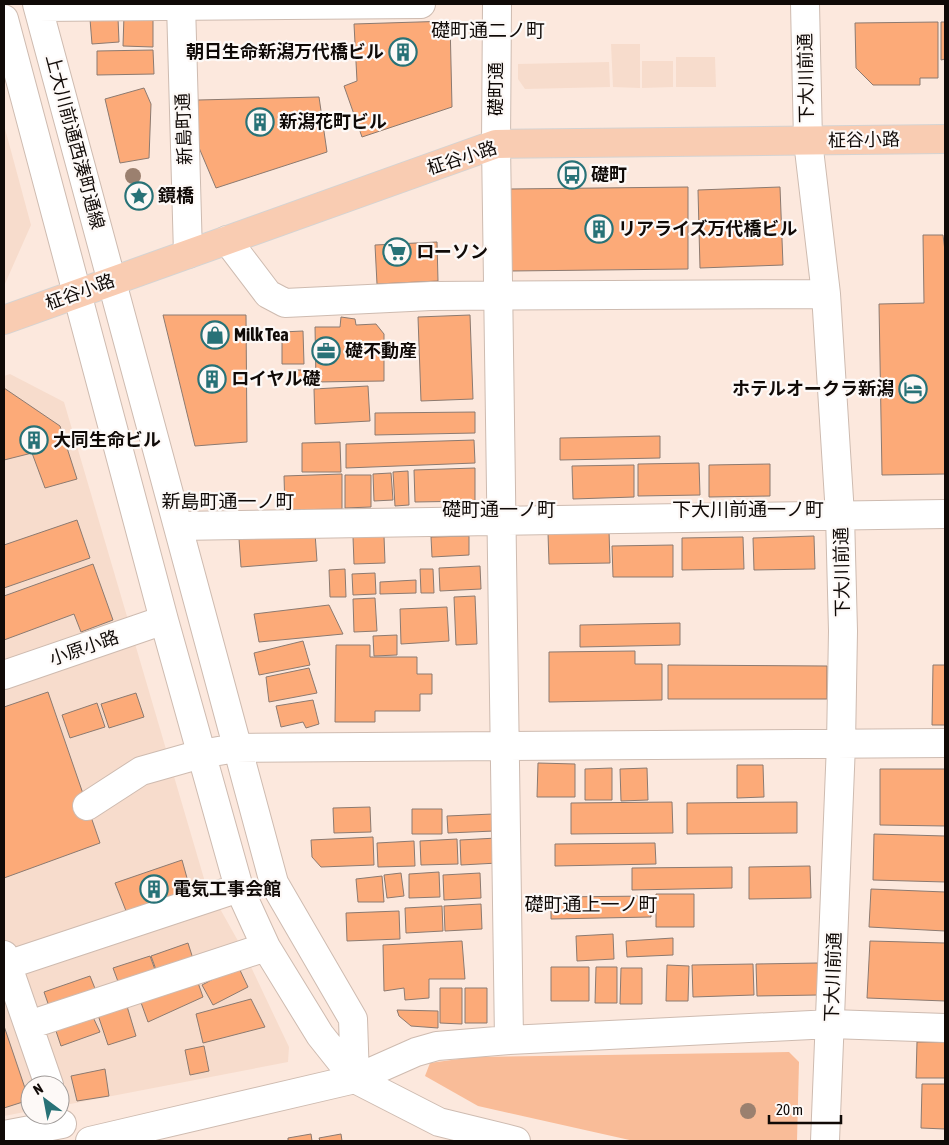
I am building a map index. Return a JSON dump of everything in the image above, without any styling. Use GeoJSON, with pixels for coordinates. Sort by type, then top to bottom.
{"type":"FeatureCollection","features":[{"type":"Feature","properties":{"kind":"highway","name":"柾谷小路"},"geometry":{"type":"LineString","coordinates":[[4,320],[496,144],[945,139]]}},
{"type":"Feature","properties":{"kind":"street","name":"新島町通"},"geometry":{"type":"LineString","coordinates":[[180,4],[188,254]]}},
{"type":"Feature","properties":{"kind":"street"},"geometry":{"type":"LineString","coordinates":[[37,6],[421,4]]}},
{"type":"Feature","properties":{"kind":"street","name":"礎町通"},"geometry":{"type":"LineString","coordinates":[[497,4],[496,144],[509,1040]]}},
{"type":"Feature","properties":{"kind":"street","name":"下大川前通"},"geometry":{"type":"LineString","coordinates":[[804,4],[808,141],[826,294],[840,515],[843,632],[841,744],[826,1141]]}},
{"type":"Feature","properties":{"kind":"street","name":"上大川前通西湊町通線"},"geometry":{"type":"LineString","coordinates":[[37,6],[113,280],[236,748],[274,882],[353,1019],[355,1079]]}},
{"type":"Feature","properties":{"kind":"street","name":"上大川前通西湊町通線"},"geometry":{"type":"LineString","coordinates":[[4,19],[164,620],[239,888],[266,947],[320,1035],[355,1079]]}},
{"type":"Feature","properties":{"kind":"street"},"geometry":{"type":"LineString","coordinates":[[227,240],[268,294],[285,303],[498,295],[826,294]]}},
{"type":"Feature","properties":{"kind":"street"},"geometry":{"type":"LineString","coordinates":[[178,526],[945,514]]}},
{"type":"Feature","properties":{"kind":"street","name":"小原小路"},"geometry":{"type":"LineString","coordinates":[[4,675],[164,620]]}},
{"type":"Feature","properties":{"kind":"street"},"geometry":{"type":"LineString","coordinates":[[90,814],[148,779],[236,748],[945,743]]}},
{"type":"Feature","properties":{"kind":"street"},"geometry":{"type":"LineString","coordinates":[[46,1075],[6,960],[239,888]]}},
{"type":"Feature","properties":{"kind":"street"},"geometry":{"type":"LineString","coordinates":[[29,1025],[266,947]]}},
{"type":"Feature","properties":{"kind":"street"},"geometry":{"type":"LineString","coordinates":[[90,1141],[355,1079],[416,1052],[437,1046],[509,1040],[831,1024],[945,1028]]}},
{"type":"Feature","properties":{"kind":"street"},"geometry":{"type":"LineString","coordinates":[[355,1079],[439,1122],[516,1141]]}},
{"type":"Feature","properties":{"kind":"street"},"geometry":{"type":"LineString","coordinates":[[4,1136],[62,1127]]}},
{"type":"Feature","properties":{"kind":"shaded area"},"geometry":{"type":"Polygon","coordinates":[[[611,44],[640,44],[640,88],[613,87],[611,44]]]}},
{"type":"Feature","properties":{"kind":"shaded area"},"geometry":{"type":"Polygon","coordinates":[[[676,57],[715,57],[716,87],[676,87],[676,57]]]}},
{"type":"Feature","properties":{"kind":"shaded area"},"geometry":{"type":"Polygon","coordinates":[[[642,61],[673,61],[673,87],[642,88],[642,61]]]}},
{"type":"Feature","properties":{"kind":"shaded area"},"geometry":{"type":"Polygon","coordinates":[[[609,62],[610,87],[525,89],[518,79],[518,64],[609,62]]]}},
{"type":"Feature","properties":{"kind":"shaded area"},"geometry":{"type":"Polygon","coordinates":[[[4,125],[31,225],[4,286],[4,125]]]}},
{"type":"Feature","properties":{"kind":"shaded area"},"geometry":{"type":"Polygon","coordinates":[[[10,374],[64,402],[205,882],[242,948],[289,1047],[288,1062],[70,1104],[70,1075],[20,1075],[20,1113],[4,1116],[4,376],[10,374]]]}},
{"type":"Feature","properties":{"kind":"shaded area"},"geometry":{"type":"Polygon","coordinates":[[[789,1052],[799,1062],[797,1141],[634,1141],[478,1106],[425,1076],[430,1063],[473,1057],[789,1052]]]}},
{"type":"Feature","properties":{"kind":"building"},"geometry":{"type":"Polygon","coordinates":[[[124,15],[153,15],[153,47],[123,46],[124,15]]]}},
{"type":"Feature","properties":{"kind":"building"},"geometry":{"type":"Polygon","coordinates":[[[118,18],[119,42],[92,44],[90,19],[118,18]]]}},
{"type":"Feature","properties":{"kind":"building","name":"朝日生命新潟万代橋ビル"},"geometry":{"type":"Polygon","coordinates":[[[450,21],[452,107],[362,137],[344,86],[357,81],[354,24],[450,21]]]}},
{"type":"Feature","properties":{"kind":"building"},"geometry":{"type":"Polygon","coordinates":[[[938,22],[938,78],[920,78],[920,85],[873,85],[856,68],[855,23],[938,22]]]}},
{"type":"Feature","properties":{"kind":"building"},"geometry":{"type":"Polygon","coordinates":[[[941,22],[945,22],[945,59],[941,60],[941,22]]]}},
{"type":"Feature","properties":{"kind":"building"},"geometry":{"type":"Polygon","coordinates":[[[153,50],[154,74],[97,75],[97,51],[153,50]]]}},
{"type":"Feature","properties":{"kind":"building"},"geometry":{"type":"Polygon","coordinates":[[[144,88],[151,104],[149,158],[120,163],[105,99],[144,88]]]}},
{"type":"Feature","properties":{"kind":"building","name":"新潟花町ビル"},"geometry":{"type":"Polygon","coordinates":[[[319,97],[327,152],[216,188],[197,143],[198,100],[319,97]]]}},
{"type":"Feature","properties":{"kind":"building","name":"リアライズ万代橋ビル"},"geometry":{"type":"Polygon","coordinates":[[[688,187],[688,269],[511,271],[510,189],[688,187]]]}},
{"type":"Feature","properties":{"kind":"building"},"geometry":{"type":"Polygon","coordinates":[[[780,187],[783,265],[700,268],[698,190],[780,187]]]}},
{"type":"Feature","properties":{"kind":"building","name":"ホテルオークラ新潟"},"geometry":{"type":"Polygon","coordinates":[[[923,235],[943,235],[945,251],[945,474],[882,475],[879,304],[924,303],[923,235]]]}},
{"type":"Feature","properties":{"kind":"building"},"geometry":{"type":"Polygon","coordinates":[[[437,242],[438,281],[377,284],[375,245],[437,242]]]}},
{"type":"Feature","properties":{"kind":"building","name":"ロイヤル礎"},"geometry":{"type":"Polygon","coordinates":[[[163,315],[246,315],[247,442],[195,446],[163,315]]]}},
{"type":"Feature","properties":{"kind":"building"},"geometry":{"type":"Polygon","coordinates":[[[470,315],[473,399],[421,401],[418,317],[470,315]]]}},
{"type":"Feature","properties":{"kind":"building"},"geometry":{"type":"Polygon","coordinates":[[[341,317],[355,319],[356,325],[376,324],[384,334],[384,381],[316,382],[315,327],[340,327],[341,317]]]}},
{"type":"Feature","properties":{"kind":"building"},"geometry":{"type":"Polygon","coordinates":[[[303,331],[304,364],[282,364],[282,332],[303,331]]]}},
{"type":"Feature","properties":{"kind":"building"},"geometry":{"type":"Polygon","coordinates":[[[294,370],[311,370],[311,379],[294,379],[294,370]]]}},
{"type":"Feature","properties":{"kind":"building"},"geometry":{"type":"Polygon","coordinates":[[[368,386],[370,421],[315,424],[314,389],[368,386]]]}},
{"type":"Feature","properties":{"kind":"building","name":"大同生命ビル"},"geometry":{"type":"Polygon","coordinates":[[[4,388],[60,426],[77,479],[45,488],[32,453],[4,460],[4,388]]]}},
{"type":"Feature","properties":{"kind":"building"},"geometry":{"type":"Polygon","coordinates":[[[475,412],[475,433],[375,435],[375,413],[475,412]]]}},
{"type":"Feature","properties":{"kind":"building"},"geometry":{"type":"Polygon","coordinates":[[[660,436],[660,458],[560,460],[560,438],[660,436]]]}},
{"type":"Feature","properties":{"kind":"building"},"geometry":{"type":"Polygon","coordinates":[[[474,440],[475,463],[346,468],[346,444],[474,440]]]}},
{"type":"Feature","properties":{"kind":"building"},"geometry":{"type":"Polygon","coordinates":[[[340,442],[341,472],[302,472],[302,443],[340,442]]]}},
{"type":"Feature","properties":{"kind":"building"},"geometry":{"type":"Polygon","coordinates":[[[699,463],[700,495],[638,496],[638,464],[699,463]]]}},
{"type":"Feature","properties":{"kind":"building"},"geometry":{"type":"Polygon","coordinates":[[[770,464],[770,496],[709,497],[709,465],[770,464]]]}},
{"type":"Feature","properties":{"kind":"building"},"geometry":{"type":"Polygon","coordinates":[[[634,465],[634,497],[573,499],[572,466],[634,465]]]}},
{"type":"Feature","properties":{"kind":"building"},"geometry":{"type":"Polygon","coordinates":[[[475,468],[475,501],[415,502],[414,470],[475,468]]]}},
{"type":"Feature","properties":{"kind":"building"},"geometry":{"type":"Polygon","coordinates":[[[408,471],[409,505],[395,506],[393,472],[408,471]]]}},
{"type":"Feature","properties":{"kind":"building"},"geometry":{"type":"Polygon","coordinates":[[[391,473],[393,500],[374,501],[373,474],[391,473]]]}},
{"type":"Feature","properties":{"kind":"building"},"geometry":{"type":"Polygon","coordinates":[[[342,474],[342,509],[285,510],[284,476],[342,474]]]}},
{"type":"Feature","properties":{"kind":"building"},"geometry":{"type":"Polygon","coordinates":[[[345,475],[371,475],[371,507],[345,508],[345,475]]]}},
{"type":"Feature","properties":{"kind":"building"},"geometry":{"type":"Polygon","coordinates":[[[77,520],[90,558],[4,588],[4,545],[77,520]]]}},
{"type":"Feature","properties":{"kind":"building"},"geometry":{"type":"Polygon","coordinates":[[[609,531],[610,563],[549,564],[548,533],[609,531]]]}},
{"type":"Feature","properties":{"kind":"building"},"geometry":{"type":"Polygon","coordinates":[[[315,533],[317,561],[241,567],[239,539],[315,533]]]}},
{"type":"Feature","properties":{"kind":"building"},"geometry":{"type":"Polygon","coordinates":[[[384,536],[385,563],[354,564],[353,537],[384,536]]]}},
{"type":"Feature","properties":{"kind":"building"},"geometry":{"type":"Polygon","coordinates":[[[469,536],[469,555],[432,557],[431,537],[469,536]]]}},
{"type":"Feature","properties":{"kind":"building"},"geometry":{"type":"Polygon","coordinates":[[[814,536],[815,569],[754,570],[753,538],[814,536]]]}},
{"type":"Feature","properties":{"kind":"building"},"geometry":{"type":"Polygon","coordinates":[[[743,537],[744,569],[682,570],[682,538],[743,537]]]}},
{"type":"Feature","properties":{"kind":"building"},"geometry":{"type":"Polygon","coordinates":[[[673,545],[673,577],[613,577],[612,546],[673,545]]]}},
{"type":"Feature","properties":{"kind":"building"},"geometry":{"type":"Polygon","coordinates":[[[93,564],[113,620],[81,632],[74,614],[4,640],[4,596],[93,564]]]}},
{"type":"Feature","properties":{"kind":"building"},"geometry":{"type":"Polygon","coordinates":[[[480,566],[481,589],[440,591],[439,568],[480,566]]]}},
{"type":"Feature","properties":{"kind":"building"},"geometry":{"type":"Polygon","coordinates":[[[345,569],[346,597],[330,597],[329,570],[345,569]]]}},
{"type":"Feature","properties":{"kind":"building"},"geometry":{"type":"Polygon","coordinates":[[[420,569],[433,569],[434,593],[421,593],[420,569]]]}},
{"type":"Feature","properties":{"kind":"building"},"geometry":{"type":"Polygon","coordinates":[[[375,573],[376,594],[353,595],[352,574],[375,573]]]}},
{"type":"Feature","properties":{"kind":"building"},"geometry":{"type":"Polygon","coordinates":[[[416,580],[416,593],[380,594],[380,582],[416,580]]]}},
{"type":"Feature","properties":{"kind":"building"},"geometry":{"type":"Polygon","coordinates":[[[475,596],[477,644],[456,645],[454,597],[475,596]]]}},
{"type":"Feature","properties":{"kind":"building"},"geometry":{"type":"Polygon","coordinates":[[[375,598],[377,631],[354,632],[353,599],[375,598]]]}},
{"type":"Feature","properties":{"kind":"building"},"geometry":{"type":"Polygon","coordinates":[[[329,605],[343,634],[259,642],[254,614],[329,605]]]}},
{"type":"Feature","properties":{"kind":"building"},"geometry":{"type":"Polygon","coordinates":[[[447,607],[449,641],[401,644],[400,609],[447,607]]]}},
{"type":"Feature","properties":{"kind":"building"},"geometry":{"type":"Polygon","coordinates":[[[680,623],[680,645],[580,647],[580,625],[680,623]]]}},
{"type":"Feature","properties":{"kind":"building"},"geometry":{"type":"Polygon","coordinates":[[[397,635],[397,655],[374,656],[373,636],[397,635]]]}},
{"type":"Feature","properties":{"kind":"building"},"geometry":{"type":"Polygon","coordinates":[[[303,641],[310,665],[259,675],[254,653],[303,641]]]}},
{"type":"Feature","properties":{"kind":"building"},"geometry":{"type":"Polygon","coordinates":[[[336,645],[370,645],[370,657],[417,657],[417,674],[432,674],[432,694],[420,694],[420,711],[375,711],[375,722],[335,722],[336,645]]]}},
{"type":"Feature","properties":{"kind":"building"},"geometry":{"type":"Polygon","coordinates":[[[635,651],[635,664],[662,664],[662,700],[549,702],[549,652],[635,651]]]}},
{"type":"Feature","properties":{"kind":"building"},"geometry":{"type":"Polygon","coordinates":[[[668,665],[827,666],[827,699],[668,699],[668,665]]]}},
{"type":"Feature","properties":{"kind":"building"},"geometry":{"type":"Polygon","coordinates":[[[933,665],[945,665],[945,725],[932,725],[933,665]]]}},
{"type":"Feature","properties":{"kind":"building"},"geometry":{"type":"Polygon","coordinates":[[[309,668],[317,693],[269,702],[266,677],[309,668]]]}},
{"type":"Feature","properties":{"kind":"building"},"geometry":{"type":"Polygon","coordinates":[[[48,692],[100,843],[4,878],[4,707],[48,692]]]}},
{"type":"Feature","properties":{"kind":"building"},"geometry":{"type":"Polygon","coordinates":[[[136,693],[144,717],[109,728],[101,704],[136,693]]]}},
{"type":"Feature","properties":{"kind":"building"},"geometry":{"type":"Polygon","coordinates":[[[313,700],[319,724],[306,728],[303,722],[281,727],[276,706],[313,700]]]}},
{"type":"Feature","properties":{"kind":"building"},"geometry":{"type":"Polygon","coordinates":[[[97,703],[105,727],[70,738],[62,715],[97,703]]]}},
{"type":"Feature","properties":{"kind":"building"},"geometry":{"type":"Polygon","coordinates":[[[538,763],[575,764],[575,797],[537,797],[538,763]]]}},
{"type":"Feature","properties":{"kind":"building"},"geometry":{"type":"Polygon","coordinates":[[[737,765],[763,765],[764,797],[737,798],[737,765]]]}},
{"type":"Feature","properties":{"kind":"building"},"geometry":{"type":"Polygon","coordinates":[[[612,768],[612,800],[585,800],[585,769],[612,768]]]}},
{"type":"Feature","properties":{"kind":"building"},"geometry":{"type":"Polygon","coordinates":[[[647,768],[648,800],[621,801],[620,769],[647,768]]]}},
{"type":"Feature","properties":{"kind":"building"},"geometry":{"type":"Polygon","coordinates":[[[880,769],[945,769],[945,826],[880,825],[880,769]]]}},
{"type":"Feature","properties":{"kind":"building"},"geometry":{"type":"Polygon","coordinates":[[[672,802],[673,833],[571,834],[571,803],[672,802]]]}},
{"type":"Feature","properties":{"kind":"building"},"geometry":{"type":"Polygon","coordinates":[[[797,802],[797,833],[687,834],[687,803],[797,802]]]}},
{"type":"Feature","properties":{"kind":"building"},"geometry":{"type":"Polygon","coordinates":[[[370,807],[371,832],[334,833],[333,808],[370,807]]]}},
{"type":"Feature","properties":{"kind":"building"},"geometry":{"type":"Polygon","coordinates":[[[412,809],[442,809],[442,834],[412,834],[412,809]]]}},
{"type":"Feature","properties":{"kind":"building"},"geometry":{"type":"Polygon","coordinates":[[[493,814],[494,831],[448,833],[447,816],[493,814]]]}},
{"type":"Feature","properties":{"kind":"building"},"geometry":{"type":"Polygon","coordinates":[[[874,834],[945,836],[945,882],[873,880],[874,834]]]}},
{"type":"Feature","properties":{"kind":"building"},"geometry":{"type":"Polygon","coordinates":[[[373,837],[374,865],[321,867],[312,857],[311,840],[373,837]]]}},
{"type":"Feature","properties":{"kind":"building"},"geometry":{"type":"Polygon","coordinates":[[[497,838],[498,863],[461,865],[460,840],[497,838]]]}},
{"type":"Feature","properties":{"kind":"building"},"geometry":{"type":"Polygon","coordinates":[[[457,839],[458,864],[421,865],[420,841],[457,839]]]}},
{"type":"Feature","properties":{"kind":"building"},"geometry":{"type":"Polygon","coordinates":[[[414,841],[415,866],[378,867],[377,843],[414,841]]]}},
{"type":"Feature","properties":{"kind":"building"},"geometry":{"type":"Polygon","coordinates":[[[655,843],[656,864],[555,866],[555,844],[655,843]]]}},
{"type":"Feature","properties":{"kind":"building","name":"電気工事会館"},"geometry":{"type":"Polygon","coordinates":[[[182,860],[192,896],[130,921],[115,883],[182,860]]]}},
{"type":"Feature","properties":{"kind":"building"},"geometry":{"type":"Polygon","coordinates":[[[810,866],[811,898],[749,899],[749,867],[810,866]]]}},
{"type":"Feature","properties":{"kind":"building"},"geometry":{"type":"Polygon","coordinates":[[[732,867],[732,888],[632,890],[632,868],[732,867]]]}},
{"type":"Feature","properties":{"kind":"building"},"geometry":{"type":"Polygon","coordinates":[[[439,872],[440,897],[409,898],[409,874],[439,872]]]}},
{"type":"Feature","properties":{"kind":"building"},"geometry":{"type":"Polygon","coordinates":[[[401,873],[404,896],[387,898],[384,875],[401,873]]]}},
{"type":"Feature","properties":{"kind":"building"},"geometry":{"type":"Polygon","coordinates":[[[480,873],[481,898],[444,900],[443,875],[480,873]]]}},
{"type":"Feature","properties":{"kind":"building"},"geometry":{"type":"Polygon","coordinates":[[[382,876],[384,902],[358,902],[356,879],[382,876]]]}},
{"type":"Feature","properties":{"kind":"building"},"geometry":{"type":"Polygon","coordinates":[[[871,889],[945,892],[945,931],[869,927],[871,889]]]}},
{"type":"Feature","properties":{"kind":"building"},"geometry":{"type":"Polygon","coordinates":[[[656,894],[694,894],[694,927],[656,927],[656,894]]]}},
{"type":"Feature","properties":{"kind":"building"},"geometry":{"type":"Polygon","coordinates":[[[651,896],[651,917],[551,919],[551,897],[651,896]]]}},
{"type":"Feature","properties":{"kind":"building"},"geometry":{"type":"Polygon","coordinates":[[[481,904],[482,929],[445,931],[444,906],[481,904]]]}},
{"type":"Feature","properties":{"kind":"building"},"geometry":{"type":"Polygon","coordinates":[[[442,906],[443,931],[406,933],[405,908],[442,906]]]}},
{"type":"Feature","properties":{"kind":"building"},"geometry":{"type":"Polygon","coordinates":[[[399,911],[400,939],[347,941],[346,913],[399,911]]]}},
{"type":"Feature","properties":{"kind":"building"},"geometry":{"type":"Polygon","coordinates":[[[613,934],[614,959],[577,961],[576,936],[613,934]]]}},
{"type":"Feature","properties":{"kind":"building"},"geometry":{"type":"Polygon","coordinates":[[[673,938],[673,955],[627,957],[626,941],[673,938]]]}},
{"type":"Feature","properties":{"kind":"building"},"geometry":{"type":"Polygon","coordinates":[[[462,941],[465,979],[429,979],[429,998],[405,1000],[404,988],[384,991],[383,945],[462,941]]]}},
{"type":"Feature","properties":{"kind":"building"},"geometry":{"type":"Polygon","coordinates":[[[870,941],[945,943],[945,1001],[867,998],[870,941]]]}},
{"type":"Feature","properties":{"kind":"building"},"geometry":{"type":"Polygon","coordinates":[[[188,943],[194,962],[158,975],[151,956],[188,943]]]}},
{"type":"Feature","properties":{"kind":"building"},"geometry":{"type":"Polygon","coordinates":[[[150,956],[157,975],[120,987],[113,968],[150,956]]]}},
{"type":"Feature","properties":{"kind":"building"},"geometry":{"type":"Polygon","coordinates":[[[818,963],[818,995],[757,996],[756,964],[818,963]]]}},
{"type":"Feature","properties":{"kind":"building"},"geometry":{"type":"Polygon","coordinates":[[[753,964],[754,995],[693,997],[692,965],[753,964]]]}},
{"type":"Feature","properties":{"kind":"building"},"geometry":{"type":"Polygon","coordinates":[[[667,965],[689,966],[688,1001],[666,1001],[667,965]]]}},
{"type":"Feature","properties":{"kind":"building"},"geometry":{"type":"Polygon","coordinates":[[[238,966],[248,987],[213,1005],[202,985],[238,966]]]}},
{"type":"Feature","properties":{"kind":"building"},"geometry":{"type":"Polygon","coordinates":[[[551,967],[589,967],[589,1001],[551,1001],[551,967]]]}},
{"type":"Feature","properties":{"kind":"building"},"geometry":{"type":"Polygon","coordinates":[[[596,967],[617,967],[617,1003],[595,1003],[596,967]]]}},
{"type":"Feature","properties":{"kind":"building"},"geometry":{"type":"Polygon","coordinates":[[[621,968],[642,968],[642,1004],[620,1004],[621,968]]]}},
{"type":"Feature","properties":{"kind":"building"},"geometry":{"type":"Polygon","coordinates":[[[90,976],[98,996],[51,1012],[44,992],[90,976]]]}},
{"type":"Feature","properties":{"kind":"building"},"geometry":{"type":"Polygon","coordinates":[[[196,977],[203,997],[148,1022],[139,997],[196,977]]]}},
{"type":"Feature","properties":{"kind":"building"},"geometry":{"type":"Polygon","coordinates":[[[440,988],[462,988],[462,1024],[440,1023],[440,988]]]}},
{"type":"Feature","properties":{"kind":"building"},"geometry":{"type":"Polygon","coordinates":[[[465,988],[487,988],[487,1023],[465,1023],[465,988]]]}},
{"type":"Feature","properties":{"kind":"building"},"geometry":{"type":"Polygon","coordinates":[[[251,999],[265,1027],[203,1043],[196,1014],[251,999]]]}},
{"type":"Feature","properties":{"kind":"building"},"geometry":{"type":"Polygon","coordinates":[[[126,1003],[136,1036],[108,1045],[97,1012],[126,1003]]]}},
{"type":"Feature","properties":{"kind":"building"},"geometry":{"type":"Polygon","coordinates":[[[397,1010],[438,1011],[438,1028],[411,1026],[399,1016],[397,1010]]]}},
{"type":"Feature","properties":{"kind":"building"},"geometry":{"type":"Polygon","coordinates":[[[92,1015],[100,1032],[61,1046],[54,1025],[92,1015]]]}},
{"type":"Feature","properties":{"kind":"building"},"geometry":{"type":"Polygon","coordinates":[[[4,1026],[21,1075],[20,1103],[4,1108],[4,1026]]]}},
{"type":"Feature","properties":{"kind":"building"},"geometry":{"type":"Polygon","coordinates":[[[917,1042],[945,1042],[945,1078],[916,1078],[917,1042]]]}},
{"type":"Feature","properties":{"kind":"building"},"geometry":{"type":"Polygon","coordinates":[[[204,1046],[209,1071],[190,1075],[185,1050],[204,1046]]]}},
{"type":"Feature","properties":{"kind":"building"},"geometry":{"type":"Polygon","coordinates":[[[105,1069],[109,1096],[77,1101],[71,1076],[105,1069]]]}},
{"type":"Feature","properties":{"kind":"building"},"geometry":{"type":"Polygon","coordinates":[[[922,1084],[945,1084],[945,1129],[921,1128],[922,1084]]]}},
{"type":"Feature","properties":{"kind":"building"},"geometry":{"type":"Polygon","coordinates":[[[311,1134],[312,1141],[288,1141],[288,1138],[311,1134]]]}},
{"type":"Feature","properties":{"kind":"building"},"geometry":{"type":"Polygon","coordinates":[[[341,1134],[342,1141],[320,1141],[319,1138],[341,1134]]]}},
{"type":"Feature","properties":{"kind":"place","name":"朝日生命新潟万代橋ビル"},"geometry":{"type":"Point","coordinates":[403,52]}},
{"type":"Feature","properties":{"kind":"place","name":"新潟花町ビル"},"geometry":{"type":"Point","coordinates":[260,122]}},
{"type":"Feature","properties":{"kind":"place","name":"礎町"},"geometry":{"type":"Point","coordinates":[572,175]}},
{"type":"Feature","properties":{"kind":"place","name":"鏡橋"},"geometry":{"type":"Point","coordinates":[139,196]}},
{"type":"Feature","properties":{"kind":"place","name":"リアライズ万代橋ビル"},"geometry":{"type":"Point","coordinates":[599,229]}},
{"type":"Feature","properties":{"kind":"place","name":"ローソン"},"geometry":{"type":"Point","coordinates":[397,252]}},
{"type":"Feature","properties":{"kind":"place","name":"Milk Tea"},"geometry":{"type":"Point","coordinates":[215,335]}},
{"type":"Feature","properties":{"kind":"place","name":"礎不動産"},"geometry":{"type":"Point","coordinates":[326,351]}},
{"type":"Feature","properties":{"kind":"place","name":"ロイヤル礎"},"geometry":{"type":"Point","coordinates":[212,379]}},
{"type":"Feature","properties":{"kind":"place","name":"ホテルオークラ新潟"},"geometry":{"type":"Point","coordinates":[913,389]}},
{"type":"Feature","properties":{"kind":"place","name":"大同生命ビル"},"geometry":{"type":"Point","coordinates":[34,440]}},
{"type":"Feature","properties":{"kind":"place","name":"電気工事会館"},"geometry":{"type":"Point","coordinates":[154,889]}},
{"type":"Feature","properties":{"kind":"district","name":"礎町通二ノ町"},"geometry":{"type":"Point","coordinates":[488,30]}},
{"type":"Feature","properties":{"kind":"district","name":"新島町通一ノ町"},"geometry":{"type":"Point","coordinates":[228,501]}},
{"type":"Feature","properties":{"kind":"district","name":"礎町通一ノ町"},"geometry":{"type":"Point","coordinates":[499,509]}},
{"type":"Feature","properties":{"kind":"district","name":"下大川前通一ノ町"},"geometry":{"type":"Point","coordinates":[748,509]}},
{"type":"Feature","properties":{"kind":"district","name":"礎町通上一ノ町"},"geometry":{"type":"Point","coordinates":[591,904]}}]}
